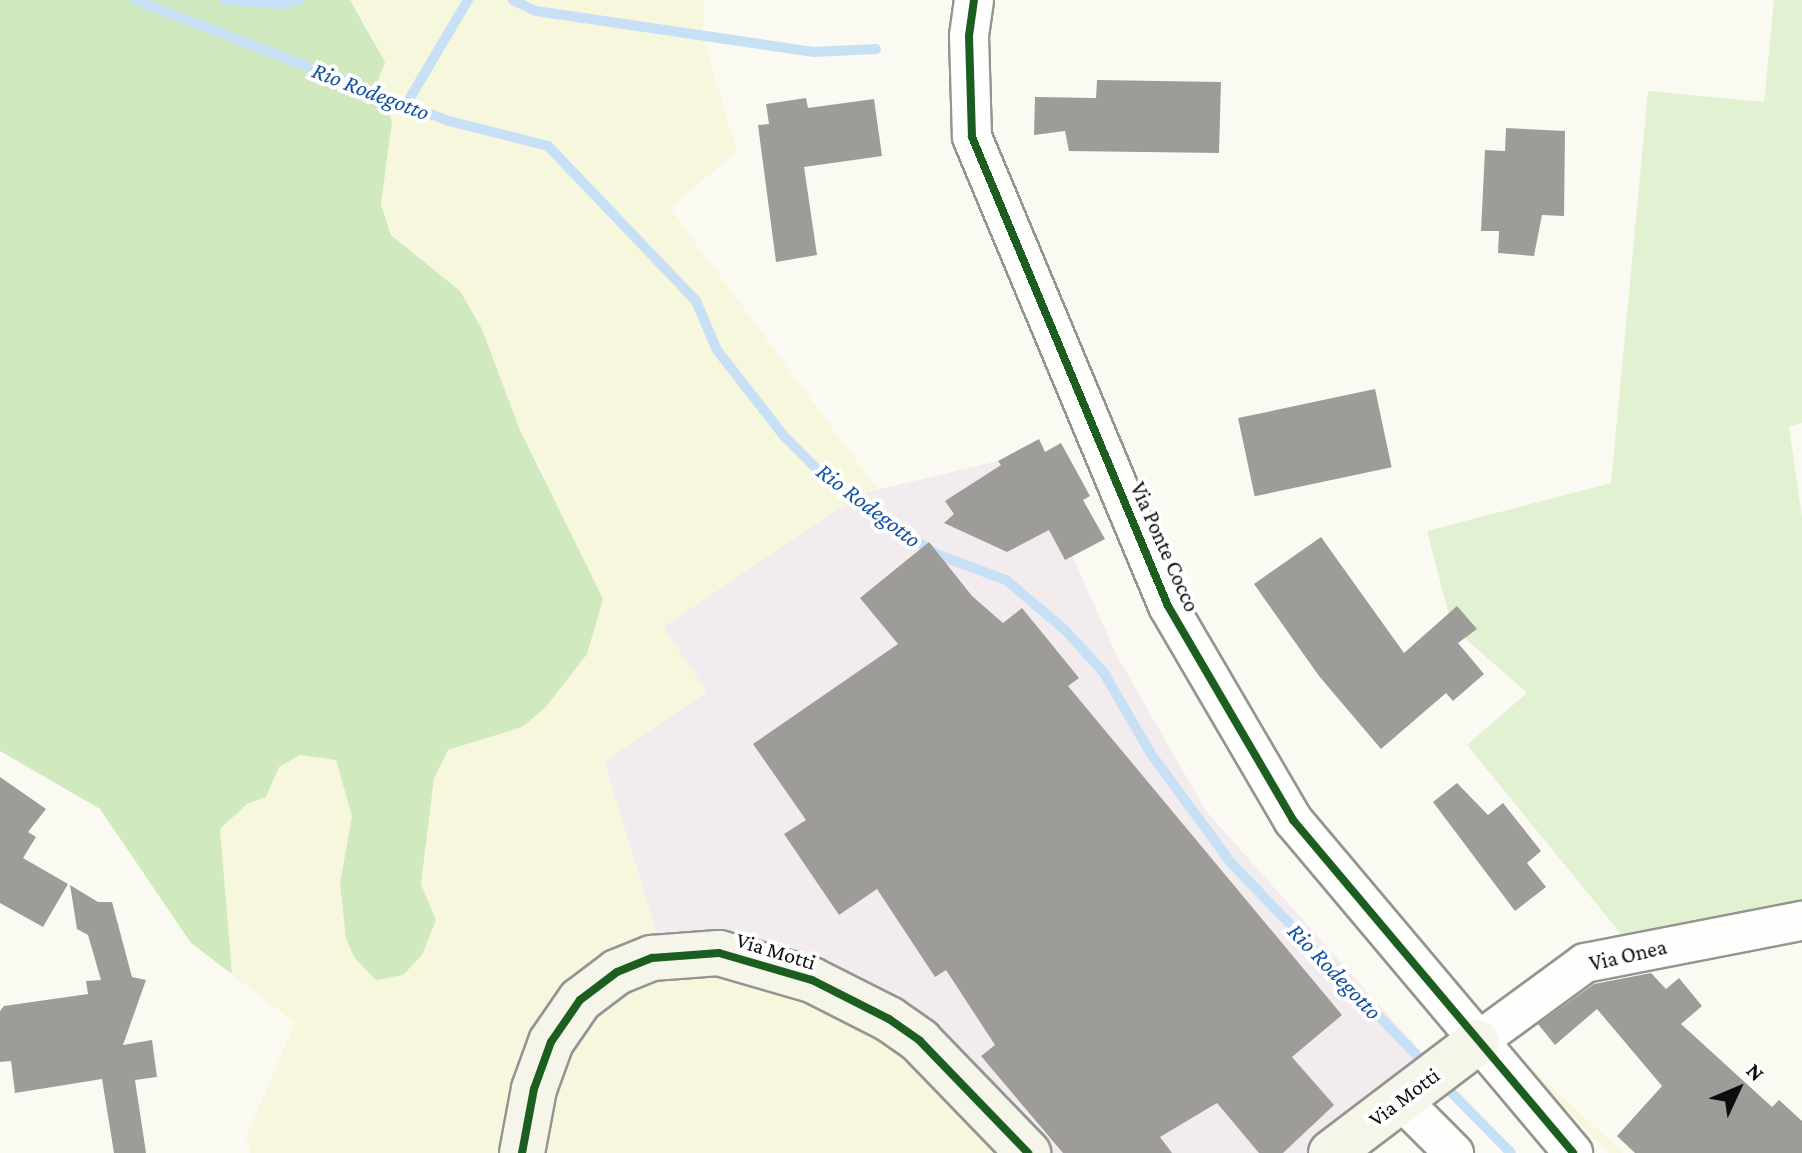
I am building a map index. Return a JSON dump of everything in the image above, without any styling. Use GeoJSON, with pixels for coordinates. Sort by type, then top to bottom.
{"type":"FeatureCollection","features":[{"type":"Feature","properties":{"kind":"street","name":"Via Ponte Cocco"},"geometry":{"type":"LineString","coordinates":[[974,0],[969,36],[972,137],[1168,606],[1293,820],[1466,1051],[1573,1153]]}},
{"type":"Feature","properties":{"kind":"street","name":"Via Onea"},"geometry":{"type":"LineString","coordinates":[[1466,1051],[1585,963],[1802,921]]}},
{"type":"Feature","properties":{"kind":"street","name":"Via Motti"},"geometry":{"type":"LineString","coordinates":[[522,1153],[534,1089],[551,1042],[580,1000],[617,972],[652,958],[719,953],[812,980],[889,1019],[920,1041],[1028,1153]]}},
{"type":"Feature","properties":{"kind":"street","name":"Via Motti"},"geometry":{"type":"LineString","coordinates":[[1331,1153],[1466,1051]]}},
{"type":"Feature","properties":{"kind":"street"},"geometry":{"type":"LineString","coordinates":[[1407,1094],[1454,1153]]}},
{"type":"Feature","properties":{"kind":"shaded area"},"geometry":{"type":"Polygon","coordinates":[[[1027,454],[1116,654],[1206,811],[1437,1070],[1350,1153],[1027,1153],[673,931],[657,935],[604,761],[706,692],[663,627],[860,494],[1027,454]]]}},
{"type":"Feature","properties":{"kind":"green space"},"geometry":{"type":"Polygon","coordinates":[[[0,0],[350,0],[385,62],[377,83],[392,122],[381,204],[391,235],[460,291],[482,329],[520,430],[603,599],[587,654],[545,708],[522,727],[448,750],[434,778],[421,884],[436,920],[422,955],[403,975],[376,980],[354,957],[346,938],[340,883],[352,816],[336,760],[300,755],[279,767],[266,797],[247,804],[220,829],[232,974],[191,943],[100,809],[0,751],[0,0]]]}},
{"type":"Feature","properties":{"kind":"green space"},"geometry":{"type":"Polygon","coordinates":[[[350,0],[705,0],[702,35],[737,151],[670,208],[878,490],[860,494],[663,627],[707,692],[604,762],[657,935],[704,930],[745,982],[842,989],[1027,1153],[251,1153],[246,1137],[295,1023],[232,974],[220,829],[247,804],[266,797],[279,767],[300,755],[337,760],[352,816],[340,883],[436,920],[421,884],[434,778],[448,750],[522,727],[544,474],[520,430],[482,329],[460,291],[392,235],[381,204],[392,122],[377,83],[375,40],[350,0]]]}},
{"type":"Feature","properties":{"kind":"green space"},"geometry":{"type":"Polygon","coordinates":[[[1774,0],[1802,0],[1802,423],[1789,426],[1802,518],[1802,915],[1626,940],[1467,745],[1527,693],[1452,627],[1427,531],[1611,483],[1648,91],[1764,102],[1774,0]]]}},
{"type":"Feature","properties":{"kind":"green space"},"geometry":{"type":"Polygon","coordinates":[[[1491,1035],[1506,1044],[1623,1153],[1609,1153],[1491,1035]]]}},
{"type":"Feature","properties":{"kind":"building"},"geometry":{"type":"Polygon","coordinates":[[[1097,80],[1221,82],[1219,153],[1069,151],[1065,131],[1034,135],[1035,97],[1096,98],[1097,80]]]}},
{"type":"Feature","properties":{"kind":"building"},"geometry":{"type":"Polygon","coordinates":[[[806,98],[808,108],[874,99],[882,156],[804,167],[817,255],[776,262],[758,125],[769,124],[766,104],[806,98]]]}},
{"type":"Feature","properties":{"kind":"building"},"geometry":{"type":"Polygon","coordinates":[[[1506,128],[1565,131],[1564,216],[1542,215],[1534,256],[1498,253],[1499,231],[1481,231],[1485,150],[1505,151],[1506,128]]]}},
{"type":"Feature","properties":{"kind":"building"},"geometry":{"type":"Polygon","coordinates":[[[1375,389],[1392,467],[1255,496],[1238,418],[1375,389]]]}},
{"type":"Feature","properties":{"kind":"building"},"geometry":{"type":"Polygon","coordinates":[[[1039,439],[1045,452],[1061,443],[1090,496],[1083,500],[1105,539],[1065,560],[1049,530],[1007,552],[944,523],[954,514],[945,501],[1001,465],[998,461],[1039,439]]]}},
{"type":"Feature","properties":{"kind":"building"},"geometry":{"type":"Polygon","coordinates":[[[1321,537],[1404,653],[1457,606],[1477,629],[1458,643],[1484,674],[1453,701],[1446,693],[1381,749],[1319,676],[1254,584],[1321,537]]]}},
{"type":"Feature","properties":{"kind":"building"},"geometry":{"type":"Polygon","coordinates":[[[929,542],[972,596],[1003,623],[1022,608],[1079,678],[1068,686],[1342,1015],[1292,1057],[1334,1105],[1283,1153],[1259,1153],[1217,1103],[1160,1137],[1172,1153],[1063,1153],[981,1056],[995,1045],[946,970],[935,977],[877,889],[839,915],[784,834],[806,820],[753,744],[898,644],[860,598],[929,542]]]}},
{"type":"Feature","properties":{"kind":"building"},"geometry":{"type":"Polygon","coordinates":[[[0,777],[46,809],[28,832],[36,837],[23,858],[68,884],[43,927],[0,903],[0,777]]]}},
{"type":"Feature","properties":{"kind":"building"},"geometry":{"type":"Polygon","coordinates":[[[1457,783],[1488,815],[1503,803],[1541,851],[1527,863],[1546,887],[1515,911],[1433,802],[1457,783]]]}},
{"type":"Feature","properties":{"kind":"building"},"geometry":{"type":"Polygon","coordinates":[[[70,885],[98,902],[112,902],[132,977],[146,980],[123,1045],[152,1040],[157,1077],[135,1080],[146,1153],[114,1153],[102,1079],[15,1093],[11,1061],[0,1062],[0,1011],[4,1006],[88,994],[86,981],[101,980],[88,935],[77,929],[70,885]]]}},
{"type":"Feature","properties":{"kind":"building"},"geometry":{"type":"Polygon","coordinates":[[[1651,973],[1666,989],[1679,978],[1702,1006],[1681,1024],[1772,1107],[1779,1100],[1802,1121],[1802,1153],[1635,1153],[1617,1136],[1662,1086],[1597,1009],[1555,1045],[1538,1024],[1594,984],[1651,973]]]}},
{"type":"Feature","properties":{"kind":"waterway","name":"Rio Rodegotto"},"geometry":{"type":"LineString","coordinates":[[135,0],[449,121],[548,146],[696,301],[717,350],[784,436],[831,483],[936,554],[1006,580],[1065,630],[1104,673],[1151,754],[1231,863],[1429,1068]]}},
{"type":"Feature","properties":{"kind":"waterway"},"geometry":{"type":"LineString","coordinates":[[224,0],[279,4],[300,0]]}},
{"type":"Feature","properties":{"kind":"waterway"},"geometry":{"type":"LineString","coordinates":[[407,103],[468,0]]}},
{"type":"Feature","properties":{"kind":"waterway"},"geometry":{"type":"LineString","coordinates":[[513,0],[536,11],[813,52],[876,49]]}},
{"type":"Feature","properties":{"kind":"waterway","name":"Rio Rodegotto"},"geometry":{"type":"LineString","coordinates":[[1442,1083],[1511,1153]]}},
{"type":"Feature","properties":{"kind":"cycle path"},"geometry":{"type":"LineString","coordinates":[[974,0],[969,36],[972,137],[1168,606],[1293,820],[1573,1153]]}},
{"type":"Feature","properties":{"kind":"cycle path"},"geometry":{"type":"LineString","coordinates":[[522,1153],[534,1089],[551,1042],[580,1000],[617,972],[652,958],[719,953],[812,980],[889,1019],[920,1041],[1028,1153]]}}]}
